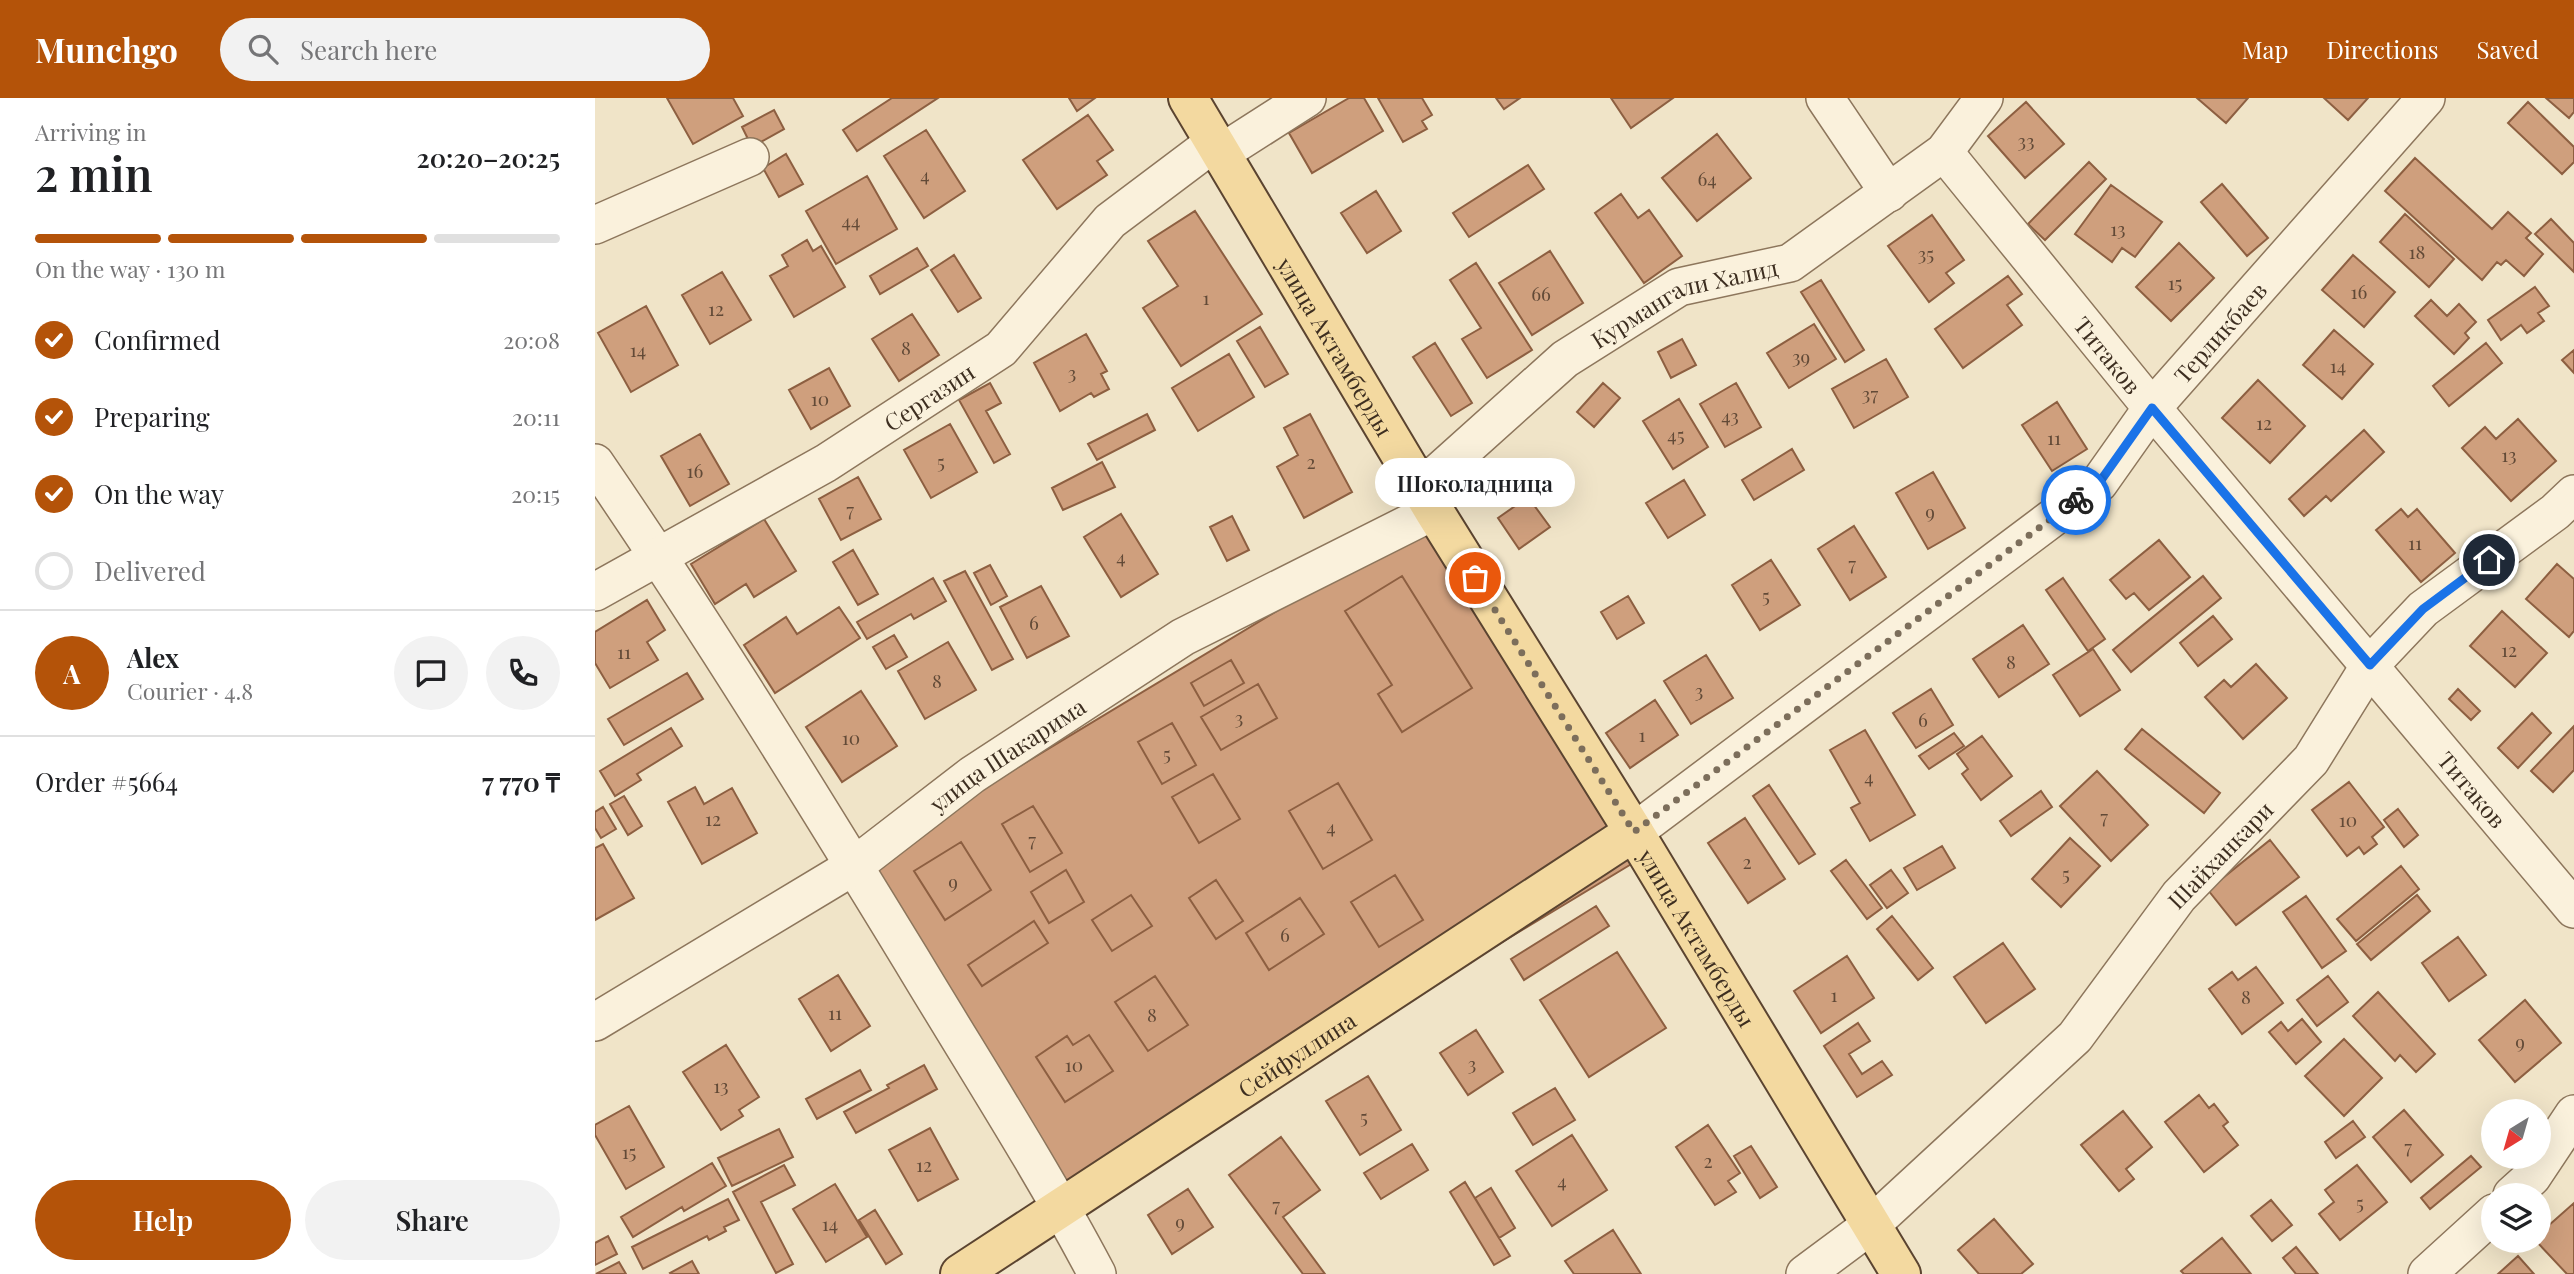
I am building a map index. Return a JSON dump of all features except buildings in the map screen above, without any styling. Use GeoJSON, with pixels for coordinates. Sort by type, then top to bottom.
{"type":"FeatureCollection","features":[{"type":"Feature","properties":{"kind":"main road","name":"улица Актамберды"},"geometry":{"type":"LineString","coordinates":[[1188,98],[1427,500],[1634,832],[1901,1274]]}},
{"type":"Feature","properties":{"kind":"main road","name":"Сейфуллина"},"geometry":{"type":"LineString","coordinates":[[960,1274],[1634,832]]}},
{"type":"Feature","properties":{"kind":"street","name":"Сергазин"},"geometry":{"type":"LineString","coordinates":[[595,592],[826,463],[1001,349],[1110,221],[1218,148],[1307,98]]}},
{"type":"Feature","properties":{"kind":"street"},"geometry":{"type":"LineString","coordinates":[[1825,98],[1889,193]]}},
{"type":"Feature","properties":{"kind":"street","name":"Курмангали Халид"},"geometry":{"type":"LineString","coordinates":[[1427,500],[1565,359],[1679,287],[1790,263],[1944,152],[1984,98]]}},
{"type":"Feature","properties":{"kind":"street","name":"Терликбаев"},"geometry":{"type":"LineString","coordinates":[[1634,832],[2099,483],[2152,408],[2426,98]]}},
{"type":"Feature","properties":{"kind":"street","name":"Титаков"},"geometry":{"type":"LineString","coordinates":[[1944,152],[2152,408],[2574,909]]}},
{"type":"Feature","properties":{"kind":"street"},"geometry":{"type":"LineString","coordinates":[[595,225],[750,157]]}},
{"type":"Feature","properties":{"kind":"street"},"geometry":{"type":"LineString","coordinates":[[595,463],[659,557],[854,866],[1062,1208],[1097,1274]]}},
{"type":"Feature","properties":{"kind":"street","name":"Шайханкари"},"geometry":{"type":"LineString","coordinates":[[1805,1274],[1871,1225],[2075,1037],[2179,896],[2311,760],[2370,665],[2423,609],[2555,512],[2574,494]]}},
{"type":"Feature","properties":{"kind":"street","name":"улица Шакарима"},"geometry":{"type":"LineString","coordinates":[[595,1022],[854,866],[972,775],[1184,637],[1427,500]]}},
{"type":"Feature","properties":{"kind":"street"},"geometry":{"type":"LineString","coordinates":[[2525,1183],[2574,1114]]}},
{"type":"Feature","properties":{"kind":"street"},"geometry":{"type":"LineString","coordinates":[[2427,1274],[2481,1225]]}},
{"type":"Feature","properties":{"kind":"way so far"},"geometry":{"type":"LineString","coordinates":[[1475,578],[1634,832],[2076,500]]}},
{"type":"Feature","properties":{"kind":"place","name":"Шоколадница"},"geometry":{"type":"Point","coordinates":[1475,578]}},
{"type":"Feature","properties":{"kind":"route"},"geometry":{"type":"LineString","coordinates":[[2076,500],[2099,483],[2152,408],[2370,665],[2423,609],[2489,560]]}}]}
